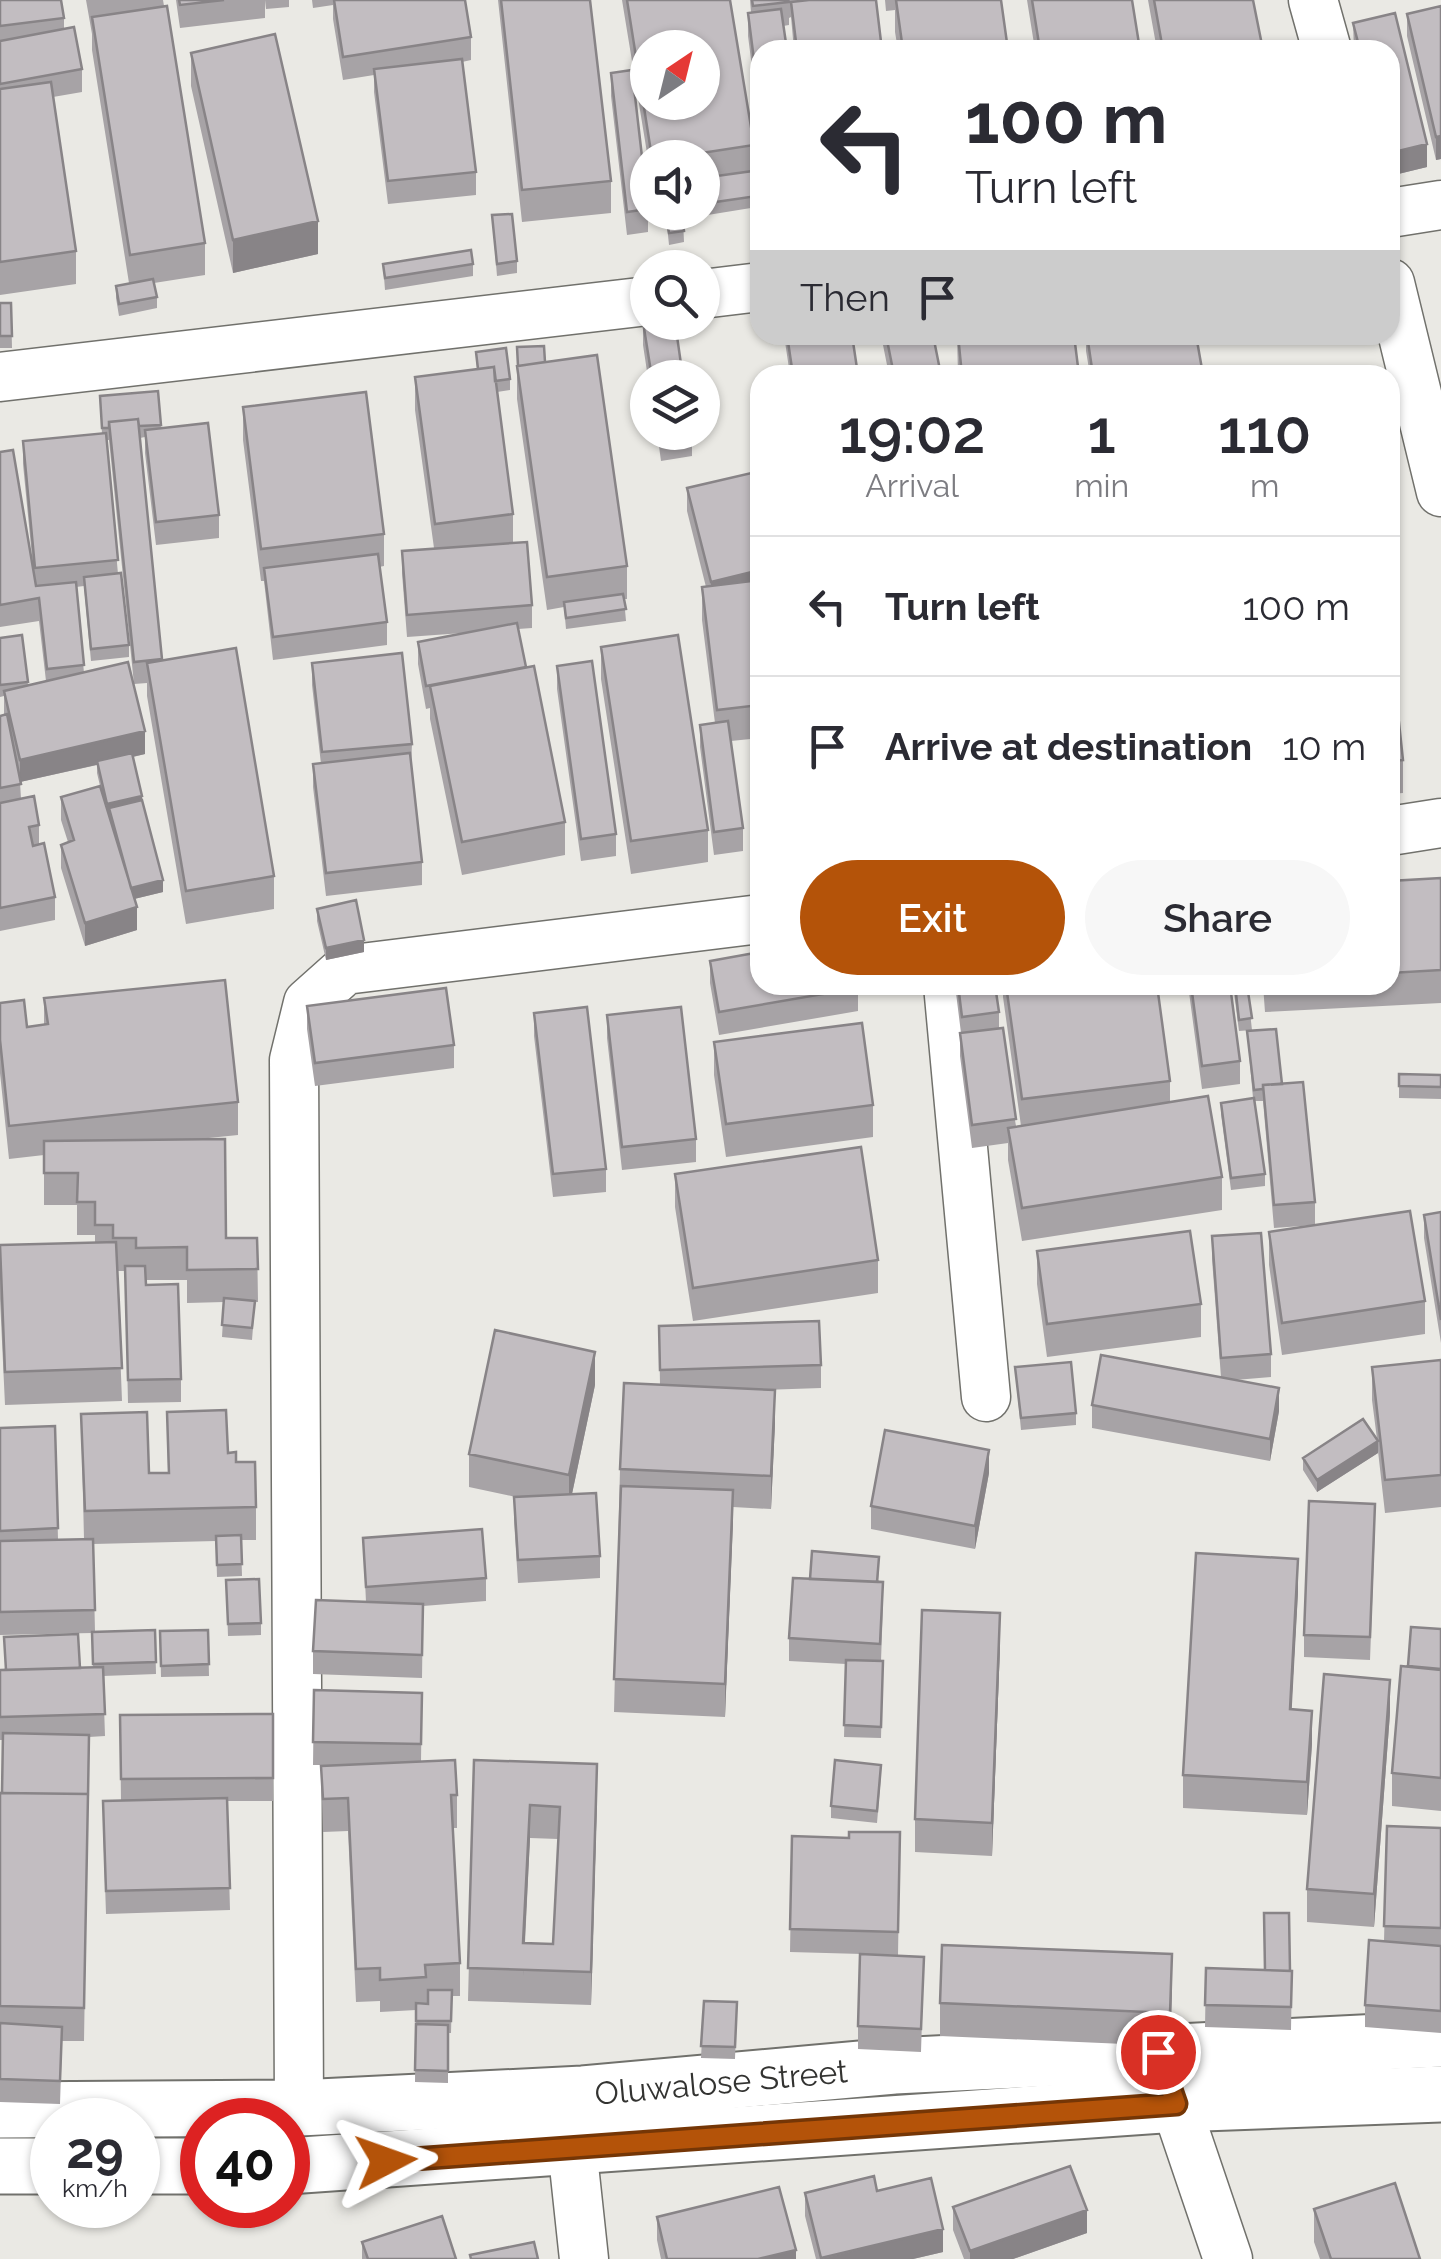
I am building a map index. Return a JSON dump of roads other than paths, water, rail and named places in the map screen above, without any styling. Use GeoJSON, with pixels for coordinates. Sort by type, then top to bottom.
{"type":"FeatureCollection","features":[{"type":"Feature","properties":{"kind":"street"},"geometry":{"type":"LineString","coordinates":[[1313,0],[1324,40]]}},
{"type":"Feature","properties":{"kind":"street"},"geometry":{"type":"LineString","coordinates":[[1400,212],[1441,206]]}},
{"type":"Feature","properties":{"kind":"street"},"geometry":{"type":"LineString","coordinates":[[720,292],[750,288]]}},
{"type":"Feature","properties":{"kind":"street"},"geometry":{"type":"LineString","coordinates":[[0,376],[630,302]]}},
{"type":"Feature","properties":{"kind":"street"},"geometry":{"type":"LineString","coordinates":[[1400,324],[1441,492]]}},
{"type":"Feature","properties":{"kind":"street"},"geometry":{"type":"LineString","coordinates":[[1400,829],[1441,823]]}},
{"type":"Feature","properties":{"kind":"street"},"geometry":{"type":"LineString","coordinates":[[298,2098],[294,1060],[308,1003],[346,970],[750,920]]}},
{"type":"Feature","properties":{"kind":"street"},"geometry":{"type":"LineString","coordinates":[[949,995],[986,1397]]}},
{"type":"Feature","properties":{"kind":"street","name":"Oluwalose Street"},"geometry":{"type":"LineString","coordinates":[[310,2107],[583,2094],[894,2066],[1441,2039]]}},
{"type":"Feature","properties":{"kind":"street"},"geometry":{"type":"LineString","coordinates":[[1158,2052],[1228,2259]]}},
{"type":"Feature","properties":{"kind":"street","name":"Oluwalose Street"},"geometry":{"type":"LineString","coordinates":[[310,2165],[1176,2104],[1441,2094]]}},
{"type":"Feature","properties":{"kind":"street","name":"Oluwalose Street"},"geometry":{"type":"LineString","coordinates":[[0,2110],[180,2109]]}},
{"type":"Feature","properties":{"kind":"street"},"geometry":{"type":"LineString","coordinates":[[572,2147],[584,2259]]}},
{"type":"Feature","properties":{"kind":"street"},"geometry":{"type":"LineString","coordinates":[[0,2166],[30,2166]]}}]}
